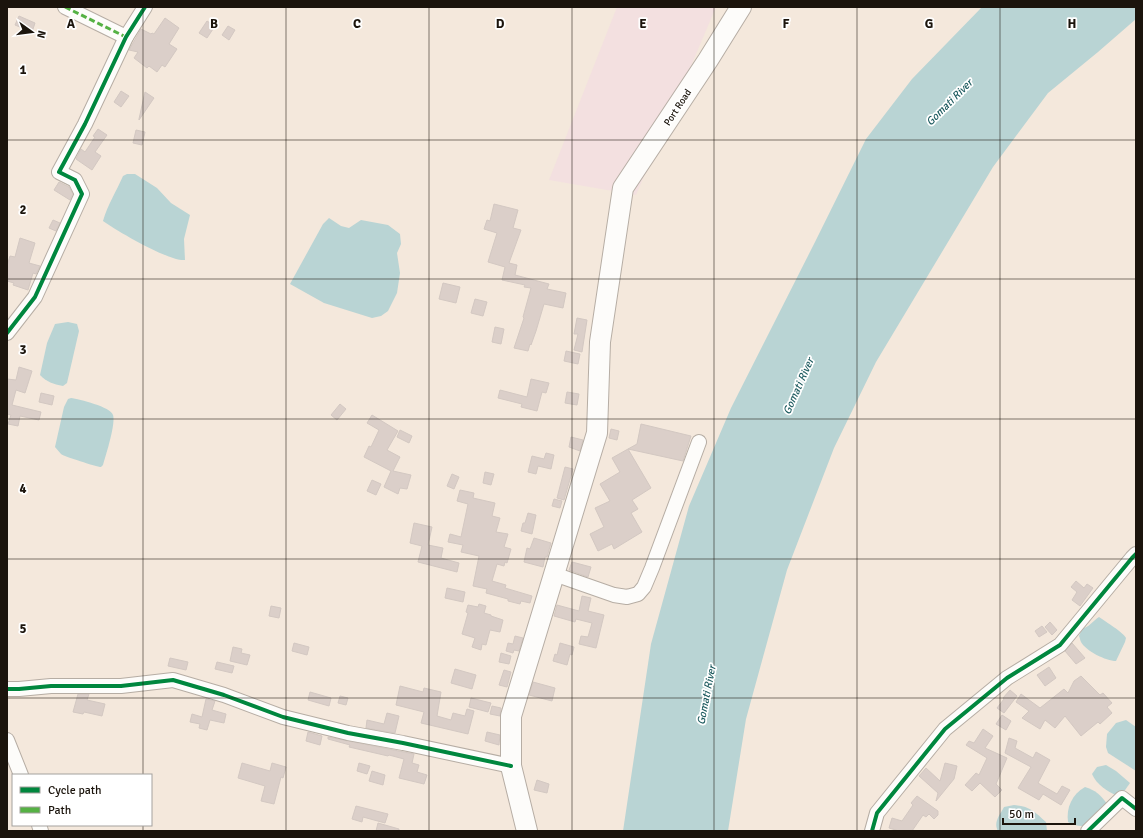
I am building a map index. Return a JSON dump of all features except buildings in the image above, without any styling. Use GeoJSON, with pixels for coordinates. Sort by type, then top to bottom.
{"type":"FeatureCollection","features":[{"type":"Feature","properties":{"kind":"highway","name":"Port Road"},"geometry":{"type":"LineString","coordinates":[[527,831],[511,766],[511,716],[597,433],[600,342],[623,188],[708,60],[741,7]]}},
{"type":"Feature","properties":{"kind":"street"},"geometry":{"type":"LineString","coordinates":[[65,7],[126,37]]}},
{"type":"Feature","properties":{"kind":"street"},"geometry":{"type":"LineString","coordinates":[[7,333],[35,297],[82,194],[74,180],[59,172],[85,124],[126,37],[145,7]]}},
{"type":"Feature","properties":{"kind":"street"},"geometry":{"type":"LineString","coordinates":[[554,574],[614,595],[627,597],[638,594],[644,587],[652,568],[699,442]]}},
{"type":"Feature","properties":{"kind":"street"},"geometry":{"type":"LineString","coordinates":[[872,831],[877,814],[945,728],[1007,678],[1060,646],[1136,554]]}},
{"type":"Feature","properties":{"kind":"street"},"geometry":{"type":"LineString","coordinates":[[7,689],[51,686],[122,686],[173,680],[224,695],[284,717],[348,733],[511,766]]}},
{"type":"Feature","properties":{"kind":"street"},"geometry":{"type":"LineString","coordinates":[[7,740],[21,774]]}},
{"type":"Feature","properties":{"kind":"street"},"geometry":{"type":"LineString","coordinates":[[1088,831],[1122,798],[1136,809]]}},
{"type":"Feature","properties":{"kind":"shaded area"},"geometry":{"type":"Polygon","coordinates":[[[617,7],[716,7],[636,195],[549,180],[617,7]]]}},
{"type":"Feature","properties":{"kind":"water","name":"Gomati River"},"geometry":{"type":"Polygon","coordinates":[[[982,7],[1136,7],[1136,19],[1048,93],[993,167],[876,362],[834,448],[787,570],[746,719],[728,831],[623,831],[651,644],[689,506],[731,408],[866,139],[912,79],[982,7]]]}},
{"type":"Feature","properties":{"kind":"water"},"geometry":{"type":"Polygon","coordinates":[[[127,174],[135,174],[157,188],[171,203],[190,215],[184,239],[185,260],[168,256],[156,251],[103,221],[123,176],[127,174]]]}},
{"type":"Feature","properties":{"kind":"water"},"geometry":{"type":"Polygon","coordinates":[[[329,218],[341,226],[349,228],[361,220],[388,225],[400,234],[401,244],[397,253],[400,273],[397,293],[388,311],[381,316],[372,318],[324,303],[290,284],[323,224],[329,218]]]}},
{"type":"Feature","properties":{"kind":"water"},"geometry":{"type":"Polygon","coordinates":[[[68,322],[77,324],[79,331],[67,383],[63,386],[50,382],[40,375],[47,343],[55,324],[68,322]]]}},
{"type":"Feature","properties":{"kind":"water"},"geometry":{"type":"Polygon","coordinates":[[[71,398],[101,406],[113,415],[114,419],[110,439],[103,465],[101,467],[63,455],[55,447],[64,407],[68,399],[71,398]]]}},
{"type":"Feature","properties":{"kind":"water"},"geometry":{"type":"Polygon","coordinates":[[[1099,617],[1118,630],[1126,638],[1116,661],[1112,661],[1097,655],[1087,649],[1079,636],[1082,629],[1099,617]]]}},
{"type":"Feature","properties":{"kind":"water"},"geometry":{"type":"Polygon","coordinates":[[[1126,720],[1136,727],[1136,771],[1108,753],[1106,747],[1107,734],[1116,723],[1126,720]]]}},
{"type":"Feature","properties":{"kind":"water"},"geometry":{"type":"Polygon","coordinates":[[[1106,765],[1130,783],[1123,793],[1117,796],[1099,784],[1092,774],[1097,767],[1106,765]]]}},
{"type":"Feature","properties":{"kind":"water"},"geometry":{"type":"Polygon","coordinates":[[[1085,787],[1098,793],[1107,804],[1089,825],[1081,826],[1068,822],[1068,812],[1073,797],[1085,787]]]}},
{"type":"Feature","properties":{"kind":"water"},"geometry":{"type":"Polygon","coordinates":[[[1014,805],[1028,808],[1035,812],[1046,822],[1047,831],[998,831],[996,825],[1004,807],[1014,805]]]}},
{"type":"Feature","properties":{"kind":"marked path"},"geometry":{"type":"LineString","coordinates":[[65,7],[126,37]]}},
{"type":"Feature","properties":{"kind":"cycle path"},"geometry":{"type":"LineString","coordinates":[[7,333],[35,297],[82,194],[75,180],[59,172],[85,124],[126,37],[145,7]]}},
{"type":"Feature","properties":{"kind":"cycle path"},"geometry":{"type":"LineString","coordinates":[[872,831],[877,813],[945,729],[1007,678],[1060,645],[1136,554]]}},
{"type":"Feature","properties":{"kind":"cycle path"},"geometry":{"type":"LineString","coordinates":[[7,689],[51,686],[121,686],[173,680],[224,695],[283,717],[348,733],[511,766]]}},
{"type":"Feature","properties":{"kind":"cycle path"},"geometry":{"type":"LineString","coordinates":[[1088,831],[1122,798],[1136,809]]}}]}
